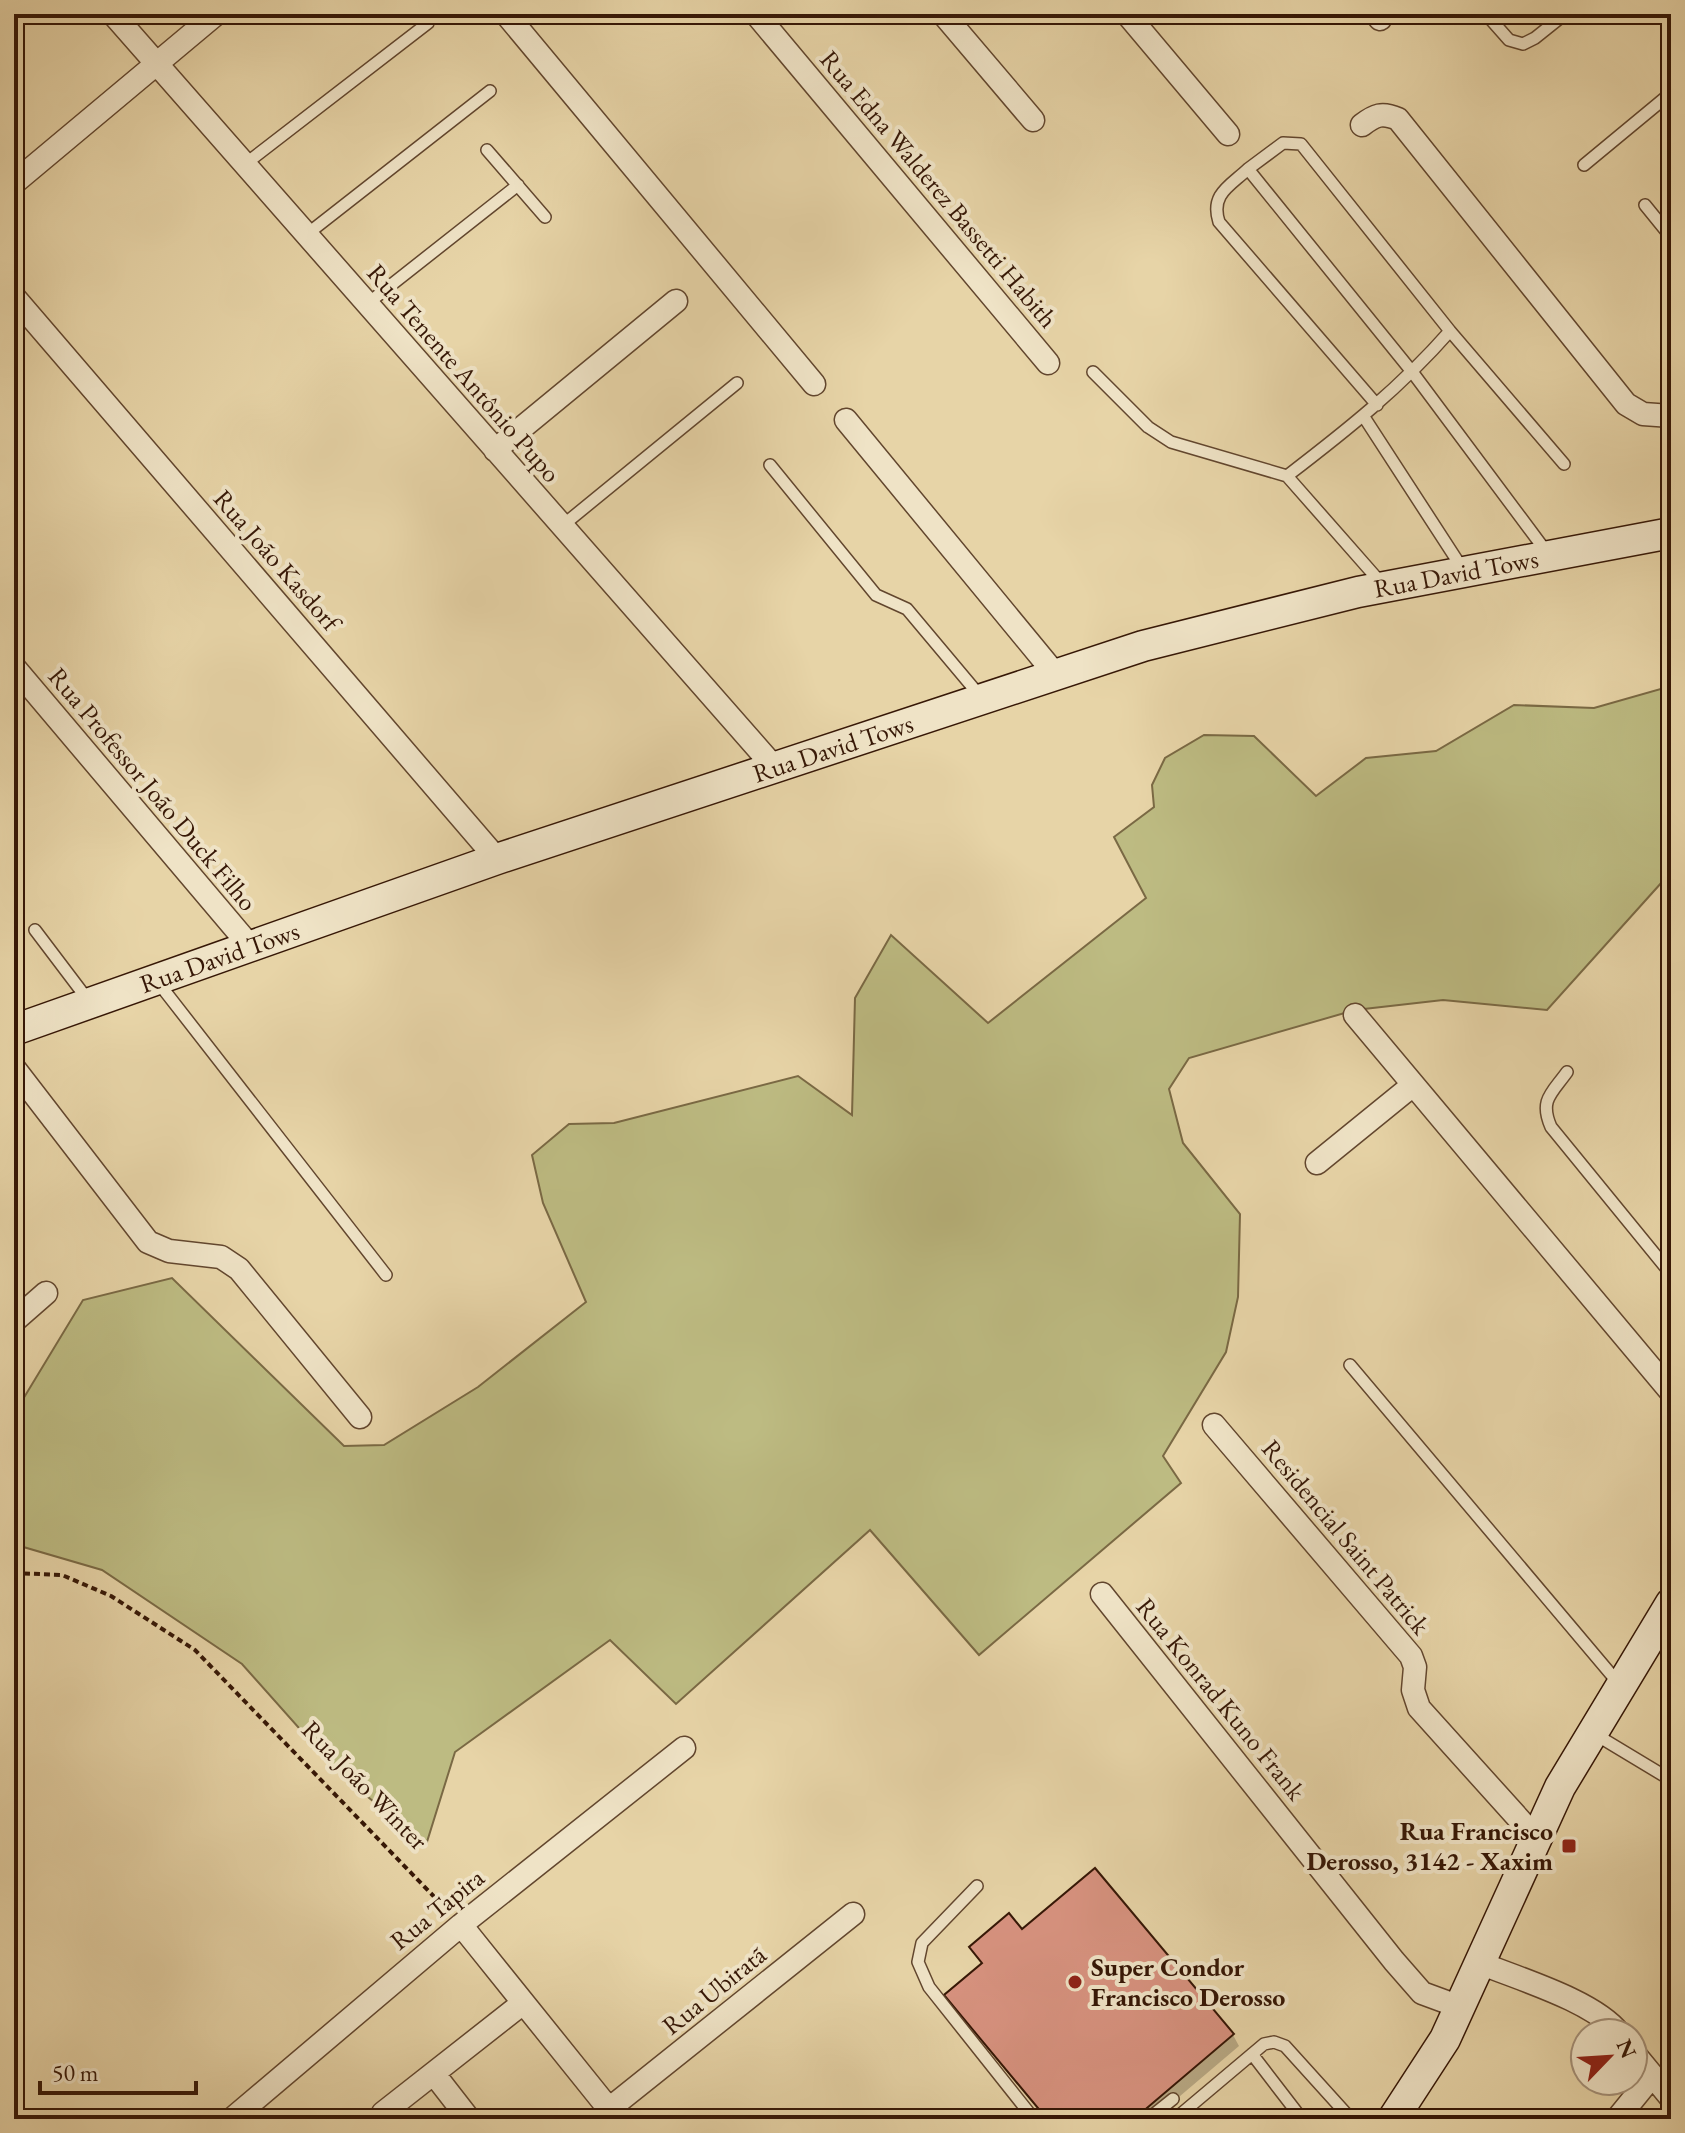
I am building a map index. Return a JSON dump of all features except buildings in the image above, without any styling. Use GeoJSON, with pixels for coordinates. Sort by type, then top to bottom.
{"type":"FeatureCollection","features":[{"type":"Feature","properties":{"kind":"street","name":"Rua Tenente Antônio Pupo"},"geometry":{"type":"LineString","coordinates":[[113,14],[775,768]]}},
{"type":"Feature","properties":{"kind":"street"},"geometry":{"type":"LineString","coordinates":[[14,183],[216,14]]}},
{"type":"Feature","properties":{"kind":"street"},"geometry":{"type":"LineString","coordinates":[[506,14],[814,384]]}},
{"type":"Feature","properties":{"kind":"street","name":"Rua Edna Walderez Bassetti Habith"},"geometry":{"type":"LineString","coordinates":[[756,14],[1048,363]]}},
{"type":"Feature","properties":{"kind":"street"},"geometry":{"type":"LineString","coordinates":[[943,14],[1033,120]]}},
{"type":"Feature","properties":{"kind":"street"},"geometry":{"type":"LineString","coordinates":[[1127,14],[1228,134]]}},
{"type":"Feature","properties":{"kind":"street"},"geometry":{"type":"LineString","coordinates":[[1362,125],[1375,115],[1387,114],[1398,119],[1626,404],[1643,414],[1671,416]]}},
{"type":"Feature","properties":{"kind":"street","name":"Rua João Kasdorf"},"geometry":{"type":"LineString","coordinates":[[14,297],[497,859]]}},
{"type":"Feature","properties":{"kind":"street"},"geometry":{"type":"LineString","coordinates":[[495,450],[676,301]]}},
{"type":"Feature","properties":{"kind":"street"},"geometry":{"type":"LineString","coordinates":[[846,420],[1056,675]]}},
{"type":"Feature","properties":{"kind":"street","name":"Rua David Tows"},"geometry":{"type":"LineString","coordinates":[[14,1030],[497,859],[1143,646],[1385,587],[1671,533]]}},
{"type":"Feature","properties":{"kind":"street","name":"Rua Professor João Duck Filho"},"geometry":{"type":"LineString","coordinates":[[14,667],[250,946]]}},
{"type":"Feature","properties":{"kind":"street"},"geometry":{"type":"LineString","coordinates":[[1355,1015],[1671,1392]]}},
{"type":"Feature","properties":{"kind":"street"},"geometry":{"type":"LineString","coordinates":[[14,1068],[148,1242],[169,1251],[221,1257],[239,1269],[360,1417]]}},
{"type":"Feature","properties":{"kind":"street"},"geometry":{"type":"LineString","coordinates":[[1317,1163],[1413,1085]]}},
{"type":"Feature","properties":{"kind":"street"},"geometry":{"type":"LineString","coordinates":[[14,1321],[46,1293]]}},
{"type":"Feature","properties":{"kind":"street","name":"Residencial Saint Patrick"},"geometry":{"type":"LineString","coordinates":[[1214,1425],[1411,1656],[1415,1667],[1413,1690],[1419,1708],[1537,1839]]}},
{"type":"Feature","properties":{"kind":"street","name":"Rua Konrad Kuno Frank"},"geometry":{"type":"LineString","coordinates":[[1102,1594],[1394,1961],[1422,1993],[1460,2007]]}},
{"type":"Feature","properties":{"kind":"street"},"geometry":{"type":"LineString","coordinates":[[1393,2119],[1445,2039],[1560,1787],[1671,1603]]}},
{"type":"Feature","properties":{"kind":"street","name":"Rua Tapira"},"geometry":{"type":"LineString","coordinates":[[232,2119],[461,1925],[684,1748]]}},
{"type":"Feature","properties":{"kind":"street","name":"Rua Ubiratã"},"geometry":{"type":"LineString","coordinates":[[613,2114],[853,1914]]}},
{"type":"Feature","properties":{"kind":"street"},"geometry":{"type":"LineString","coordinates":[[461,1925],[613,2114]]}},
{"type":"Feature","properties":{"kind":"street"},"geometry":{"type":"LineString","coordinates":[[1480,1963],[1583,2005],[1602,2017]]}},
{"type":"Feature","properties":{"kind":"street"},"geometry":{"type":"LineString","coordinates":[[383,2113],[523,2003]]}},
{"type":"Feature","properties":{"kind":"street"},"geometry":{"type":"LineString","coordinates":[[1649,2072],[1671,2098]]}},
{"type":"Feature","properties":{"kind":"street"},"geometry":{"type":"LineString","coordinates":[[434,2074],[469,2119]]}},
{"type":"Feature","properties":{"kind":"street"},"geometry":{"type":"LineString","coordinates":[[1617,2119],[1652,2076]]}},
{"type":"Feature","properties":{"kind":"lane"},"geometry":{"type":"LineString","coordinates":[[1486,14],[1509,40],[1523,44],[1565,14]]}},
{"type":"Feature","properties":{"kind":"lane"},"geometry":{"type":"LineString","coordinates":[[244,165],[428,23]]}},
{"type":"Feature","properties":{"kind":"lane"},"geometry":{"type":"LineString","coordinates":[[306,236],[490,91]]}},
{"type":"Feature","properties":{"kind":"lane"},"geometry":{"type":"LineString","coordinates":[[1584,165],[1671,93]]}},
{"type":"Feature","properties":{"kind":"lane"},"geometry":{"type":"LineString","coordinates":[[1377,405],[1219,222],[1215,209],[1217,199],[1248,169],[1283,143],[1301,144],[1450,331],[1564,464]]}},
{"type":"Feature","properties":{"kind":"lane"},"geometry":{"type":"LineString","coordinates":[[487,150],[545,217]]}},
{"type":"Feature","properties":{"kind":"lane"},"geometry":{"type":"LineString","coordinates":[[1248,169],[1413,373],[1549,556]]}},
{"type":"Feature","properties":{"kind":"lane"},"geometry":{"type":"LineString","coordinates":[[367,305],[518,185]]}},
{"type":"Feature","properties":{"kind":"lane"},"geometry":{"type":"LineString","coordinates":[[1645,205],[1671,237]]}},
{"type":"Feature","properties":{"kind":"lane"},"geometry":{"type":"LineString","coordinates":[[1287,476],[1364,417],[1413,373],[1450,331]]}},
{"type":"Feature","properties":{"kind":"lane"},"geometry":{"type":"LineString","coordinates":[[1093,372],[1148,427],[1171,442],[1287,476],[1385,587]]}},
{"type":"Feature","properties":{"kind":"lane"},"geometry":{"type":"LineString","coordinates":[[562,526],[737,383]]}},
{"type":"Feature","properties":{"kind":"lane"},"geometry":{"type":"LineString","coordinates":[[1364,417],[1465,572]]}},
{"type":"Feature","properties":{"kind":"lane"},"geometry":{"type":"LineString","coordinates":[[770,465],[876,595],[907,609],[983,699]]}},
{"type":"Feature","properties":{"kind":"lane"},"geometry":{"type":"LineString","coordinates":[[35,930],[91,1003]]}},
{"type":"Feature","properties":{"kind":"lane"},"geometry":{"type":"LineString","coordinates":[[157,980],[386,1275]]}},
{"type":"Feature","properties":{"kind":"lane"},"geometry":{"type":"LineString","coordinates":[[1567,1072],[1546,1100],[1545,1113],[1551,1127],[1671,1274]]}},
{"type":"Feature","properties":{"kind":"lane"},"geometry":{"type":"LineString","coordinates":[[1350,1365],[1621,1686]]}},
{"type":"Feature","properties":{"kind":"lane"},"geometry":{"type":"LineString","coordinates":[[1593,1733],[1671,1780]]}},
{"type":"Feature","properties":{"kind":"lane"},"geometry":{"type":"LineString","coordinates":[[977,1886],[922,1943],[918,1962],[929,1987],[1034,2119]]}},
{"type":"Feature","properties":{"kind":"lane"},"geometry":{"type":"LineString","coordinates":[[1175,2119],[1264,2044],[1274,2042],[1285,2046],[1351,2119]]}},
{"type":"Feature","properties":{"kind":"lane"},"geometry":{"type":"LineString","coordinates":[[1252,2054],[1302,2119]]}},
{"type":"Feature","properties":{"kind":"lane"},"geometry":{"type":"LineString","coordinates":[[1148,2119],[1173,2099]]}},
{"type":"Feature","properties":{"kind":"path","name":"Rua João Winter"},"geometry":{"type":"LineString","coordinates":[[14,1573],[62,1575],[111,1596],[195,1650],[461,1925]]}},
{"type":"Feature","properties":{"kind":"shaded area"},"geometry":{"type":"Polygon","coordinates":[[[1671,686],[1671,872],[1547,1010],[1443,1000],[1355,1010],[1189,1058],[1169,1089],[1183,1143],[1240,1214],[1238,1297],[1226,1352],[1163,1456],[1181,1483],[979,1655],[870,1530],[676,1704],[610,1640],[455,1752],[426,1845],[339,1773],[242,1664],[102,1570],[20,1546],[14,1541],[14,1414],[83,1300],[172,1278],[344,1446],[384,1445],[478,1387],[586,1302],[543,1203],[532,1155],[569,1124],[614,1123],[798,1076],[852,1115],[855,998],[891,935],[988,1023],[1146,898],[1114,837],[1154,807],[1152,785],[1165,758],[1204,735],[1254,736],[1316,796],[1366,758],[1436,751],[1514,705],[1594,708],[1671,686]]]}},
{"type":"Feature","properties":{"kind":"place","name":"Rua Francisco Derosso, 3142 - Xaxim"},"geometry":{"type":"Point","coordinates":[1569,1846]}},
{"type":"Feature","properties":{"kind":"place","name":"Super Condor Francisco Derosso"},"geometry":{"type":"Point","coordinates":[1075,1982]}}]}
